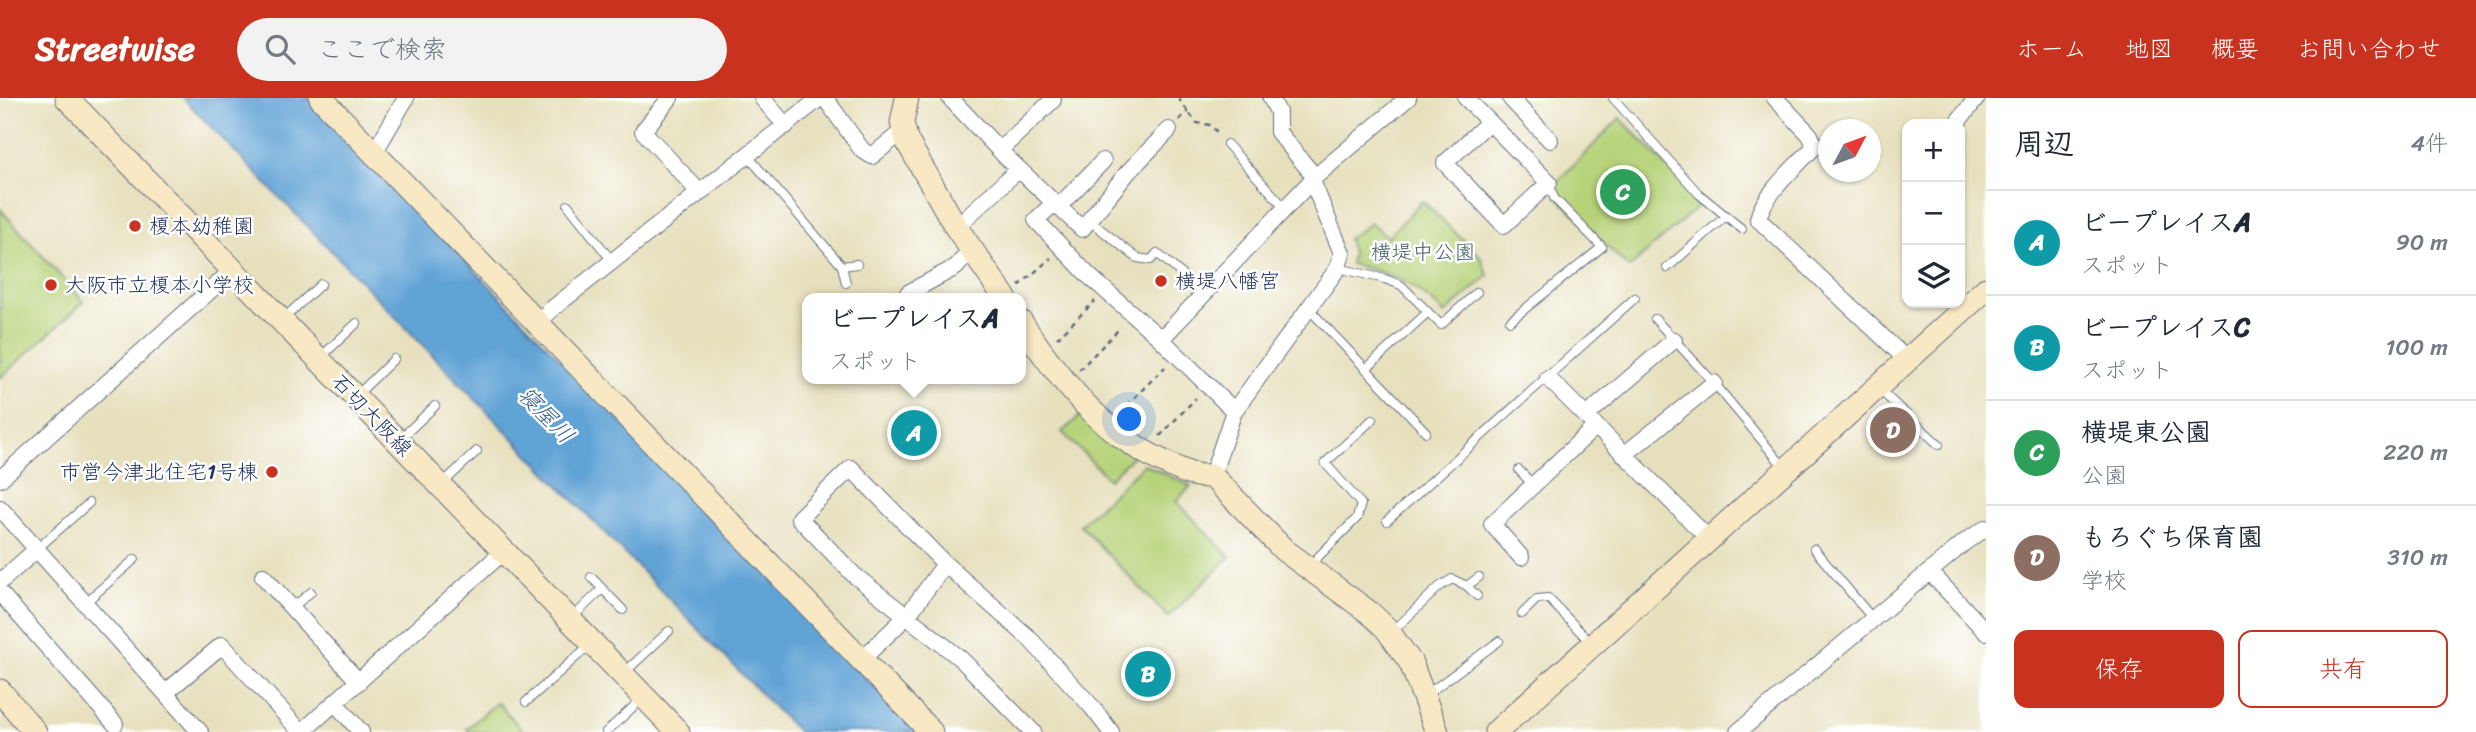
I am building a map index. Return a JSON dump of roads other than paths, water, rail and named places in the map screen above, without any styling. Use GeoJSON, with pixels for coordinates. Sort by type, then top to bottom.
{"type":"FeatureCollection","features":[{"type":"Feature","properties":{"kind":"street","name":"石切大阪線"},"geometry":{"type":"LineString","coordinates":[[67,98],[678,732]]}},
{"type":"Feature","properties":{"kind":"street"},"geometry":{"type":"LineString","coordinates":[[321,98],[931,732]]}},
{"type":"Feature","properties":{"kind":"street"},"geometry":{"type":"LineString","coordinates":[[374,153],[407,98]]}},
{"type":"Feature","properties":{"kind":"street"},"geometry":{"type":"LineString","coordinates":[[670,98],[643,131],[700,193]]}},
{"type":"Feature","properties":{"kind":"street"},"geometry":{"type":"LineString","coordinates":[[762,98],[786,126]]}},
{"type":"Feature","properties":{"kind":"street"},"geometry":{"type":"LineString","coordinates":[[538,323],[612,261],[823,98],[862,150],[872,156],[904,130]]}},
{"type":"Feature","properties":{"kind":"street"},"geometry":{"type":"LineString","coordinates":[[907,98],[902,123],[907,141],[956,227],[1009,293]]}},
{"type":"Feature","properties":{"kind":"street"},"geometry":{"type":"LineString","coordinates":[[974,98],[955,104],[1083,229],[1128,172],[1170,130]]}},
{"type":"Feature","properties":{"kind":"street"},"geometry":{"type":"LineString","coordinates":[[1212,476],[1234,411],[1338,268],[1342,253],[1314,179],[1278,132],[1278,112],[1272,98]]}},
{"type":"Feature","properties":{"kind":"street"},"geometry":{"type":"LineString","coordinates":[[1161,339],[1314,179],[1408,98]]}},
{"type":"Feature","properties":{"kind":"street"},"geometry":{"type":"LineString","coordinates":[[1466,98],[1549,183],[1504,225],[1445,163],[1489,122]]}},
{"type":"Feature","properties":{"kind":"street"},"geometry":{"type":"LineString","coordinates":[[1510,98],[1550,140]]}},
{"type":"Feature","properties":{"kind":"street"},"geometry":{"type":"LineString","coordinates":[[1775,98],[1810,135],[1815,146],[1773,192],[1760,210],[1758,219],[1908,360]]}},
{"type":"Feature","properties":{"kind":"street"},"geometry":{"type":"LineString","coordinates":[[1960,119],[1977,98]]}},
{"type":"Feature","properties":{"kind":"street"},"geometry":{"type":"LineString","coordinates":[[1000,150],[1053,100]]}},
{"type":"Feature","properties":{"kind":"street"},"geometry":{"type":"LineString","coordinates":[[1103,161],[1036,220],[1061,248],[1161,339],[1234,411]]}},
{"type":"Feature","properties":{"kind":"street"},"geometry":{"type":"LineString","coordinates":[[956,227],[1019,169]]}},
{"type":"Feature","properties":{"kind":"street"},"geometry":{"type":"LineString","coordinates":[[908,293],[956,267],[972,249]]}},
{"type":"Feature","properties":{"kind":"street"},"geometry":{"type":"LineString","coordinates":[[0,479],[233,270]]}},
{"type":"Feature","properties":{"kind":"street"},"geometry":{"type":"LineString","coordinates":[[1496,732],[1986,289]]}},
{"type":"Feature","properties":{"kind":"street"},"geometry":{"type":"LineString","coordinates":[[1026,329],[1065,384],[1106,425],[1144,453],[1195,477],[1212,476],[1284,550],[1370,613],[1390,633],[1411,663],[1437,732]]}},
{"type":"Feature","properties":{"kind":"street"},"geometry":{"type":"LineString","coordinates":[[1521,556],[1492,524],[1674,340]]}},
{"type":"Feature","properties":{"kind":"street"},"geometry":{"type":"LineString","coordinates":[[1548,378],[1709,539]]}},
{"type":"Feature","properties":{"kind":"street"},"geometry":{"type":"LineString","coordinates":[[1624,455],[1714,383]]}},
{"type":"Feature","properties":{"kind":"street"},"geometry":{"type":"LineString","coordinates":[[1033,732],[961,659],[854,575],[799,518],[851,468],[945,564],[1028,638],[1092,707],[1111,732]]}},
{"type":"Feature","properties":{"kind":"street"},"geometry":{"type":"LineString","coordinates":[[0,508],[200,732]]}},
{"type":"Feature","properties":{"kind":"street"},"geometry":{"type":"LineString","coordinates":[[1738,732],[1986,527]]}},
{"type":"Feature","properties":{"kind":"street"},"geometry":{"type":"LineString","coordinates":[[0,582],[37,549]]}},
{"type":"Feature","properties":{"kind":"street"},"geometry":{"type":"LineString","coordinates":[[165,693],[222,645],[302,732],[503,551]]}},
{"type":"Feature","properties":{"kind":"street"},"geometry":{"type":"LineString","coordinates":[[861,660],[908,615],[945,564]]}},
{"type":"Feature","properties":{"kind":"street"},"geometry":{"type":"LineString","coordinates":[[1930,572],[1986,632]]}},
{"type":"Feature","properties":{"kind":"street"},"geometry":{"type":"LineString","coordinates":[[263,576],[359,682]]}},
{"type":"Feature","properties":{"kind":"street"},"geometry":{"type":"LineString","coordinates":[[0,593],[115,724]]}},
{"type":"Feature","properties":{"kind":"street"},"geometry":{"type":"LineString","coordinates":[[0,691],[35,732]]}},
{"type":"Feature","properties":{"kind":"street"},"geometry":{"type":"LineString","coordinates":[[335,703],[361,732]]}},
{"type":"Feature","properties":{"kind":"lane"},"geometry":{"type":"LineString","coordinates":[[1613,98],[1699,194],[1742,229]]}},
{"type":"Feature","properties":{"kind":"lane"},"geometry":{"type":"LineString","coordinates":[[1227,144],[1286,209]]}},
{"type":"Feature","properties":{"kind":"lane"},"geometry":{"type":"LineString","coordinates":[[747,155],[842,266],[846,283]]}},
{"type":"Feature","properties":{"kind":"lane"},"geometry":{"type":"LineString","coordinates":[[1510,321],[1602,247],[1554,198],[1549,183]]}},
{"type":"Feature","properties":{"kind":"lane"},"geometry":{"type":"LineString","coordinates":[[568,205],[612,261]]}},
{"type":"Feature","properties":{"kind":"lane"},"geometry":{"type":"LineString","coordinates":[[1667,268],[1726,216]]}},
{"type":"Feature","properties":{"kind":"lane"},"geometry":{"type":"LineString","coordinates":[[1090,221],[1137,258],[1151,260],[1157,253],[1205,294]]}},
{"type":"Feature","properties":{"kind":"lane"},"geometry":{"type":"LineString","coordinates":[[842,266],[857,264]]}},
{"type":"Feature","properties":{"kind":"lane"},"geometry":{"type":"LineString","coordinates":[[1338,268],[1401,285],[1441,325],[1477,292]]}},
{"type":"Feature","properties":{"kind":"lane"},"geometry":{"type":"LineString","coordinates":[[281,321],[321,284]]}},
{"type":"Feature","properties":{"kind":"lane"},"geometry":{"type":"LineString","coordinates":[[1387,520],[1634,299]]}},
{"type":"Feature","properties":{"kind":"lane"},"geometry":{"type":"LineString","coordinates":[[1308,309],[1426,432]]}},
{"type":"Feature","properties":{"kind":"lane"},"geometry":{"type":"LineString","coordinates":[[1366,369],[1428,312]]}},
{"type":"Feature","properties":{"kind":"lane"},"geometry":{"type":"LineString","coordinates":[[1654,319],[1714,383],[1786,470]]}},
{"type":"Feature","properties":{"kind":"lane"},"geometry":{"type":"LineString","coordinates":[[318,359],[357,323]]}},
{"type":"Feature","properties":{"kind":"lane"},"geometry":{"type":"LineString","coordinates":[[355,397],[394,359]]}},
{"type":"Feature","properties":{"kind":"lane"},"geometry":{"type":"LineString","coordinates":[[1877,387],[1939,445]]}},
{"type":"Feature","properties":{"kind":"lane"},"geometry":{"type":"LineString","coordinates":[[397,441],[435,406]]}},
{"type":"Feature","properties":{"kind":"lane"},"geometry":{"type":"LineString","coordinates":[[1307,568],[1357,519],[1361,505],[1325,463],[1373,419]]}},
{"type":"Feature","properties":{"kind":"lane"},"geometry":{"type":"LineString","coordinates":[[440,486],[477,450]]}},
{"type":"Feature","properties":{"kind":"lane"},"geometry":{"type":"LineString","coordinates":[[1519,470],[1533,485]]}},
{"type":"Feature","properties":{"kind":"lane"},"geometry":{"type":"LineString","coordinates":[[37,549],[89,503]]}},
{"type":"Feature","properties":{"kind":"lane"},"geometry":{"type":"LineString","coordinates":[[1814,549],[1874,620]]}},
{"type":"Feature","properties":{"kind":"lane"},"geometry":{"type":"LineString","coordinates":[[85,603],[135,559]]}},
{"type":"Feature","properties":{"kind":"lane"},"geometry":{"type":"LineString","coordinates":[[591,577],[623,610]]}},
{"type":"Feature","properties":{"kind":"lane"},"geometry":{"type":"LineString","coordinates":[[1466,586],[1479,577]]}},
{"type":"Feature","properties":{"kind":"lane"},"geometry":{"type":"LineString","coordinates":[[1390,633],[1439,587],[1452,579],[1477,596]]}},
{"type":"Feature","properties":{"kind":"lane"},"geometry":{"type":"LineString","coordinates":[[569,620],[602,589]]}},
{"type":"Feature","properties":{"kind":"lane"},"geometry":{"type":"LineString","coordinates":[[292,608],[311,592]]}},
{"type":"Feature","properties":{"kind":"lane"},"geometry":{"type":"LineString","coordinates":[[1522,614],[1537,599],[1548,598],[1592,645]]}},
{"type":"Feature","properties":{"kind":"lane"},"geometry":{"type":"LineString","coordinates":[[622,674],[669,631]]}},
{"type":"Feature","properties":{"kind":"lane"},"geometry":{"type":"LineString","coordinates":[[1425,696],[1499,641]]}},
{"type":"Feature","properties":{"kind":"lane"},"geometry":{"type":"LineString","coordinates":[[526,702],[592,643]]}},
{"type":"Feature","properties":{"kind":"lane"},"geometry":{"type":"LineString","coordinates":[[606,732],[645,697]]}},
{"type":"Feature","properties":{"kind":"water","name":"寝屋川"},"geometry":{"type":"Polygon","coordinates":[[[183,98],[309,98],[919,732],[798,732],[183,98]]]}},
{"type":"Feature","properties":{"kind":"place","name":"横堤東公園"},"geometry":{"type":"Point","coordinates":[1623,192]}},
{"type":"Feature","properties":{"kind":"place","name":"榎本幼稚園"},"geometry":{"type":"Point","coordinates":[135,226]}},
{"type":"Feature","properties":{"kind":"place","name":"横堤八幡宮"},"geometry":{"type":"Point","coordinates":[1161,281]}},
{"type":"Feature","properties":{"kind":"place","name":"大阪市立榎本小学校"},"geometry":{"type":"Point","coordinates":[51,285]}},
{"type":"Feature","properties":{"kind":"place","name":"もろぐち保育園"},"geometry":{"type":"Point","coordinates":[1893,430]}},
{"type":"Feature","properties":{"kind":"place","name":"ビープレイスA"},"geometry":{"type":"Point","coordinates":[914,433]}},
{"type":"Feature","properties":{"kind":"place","name":"市営今津北住宅1号棟"},"geometry":{"type":"Point","coordinates":[272,472]}},
{"type":"Feature","properties":{"kind":"place","name":"ビープレイスC"},"geometry":{"type":"Point","coordinates":[1148,674]}},
{"type":"Feature","properties":{"kind":"park label","name":"横堤中公園"},"geometry":{"type":"Point","coordinates":[1423,252]}}]}
